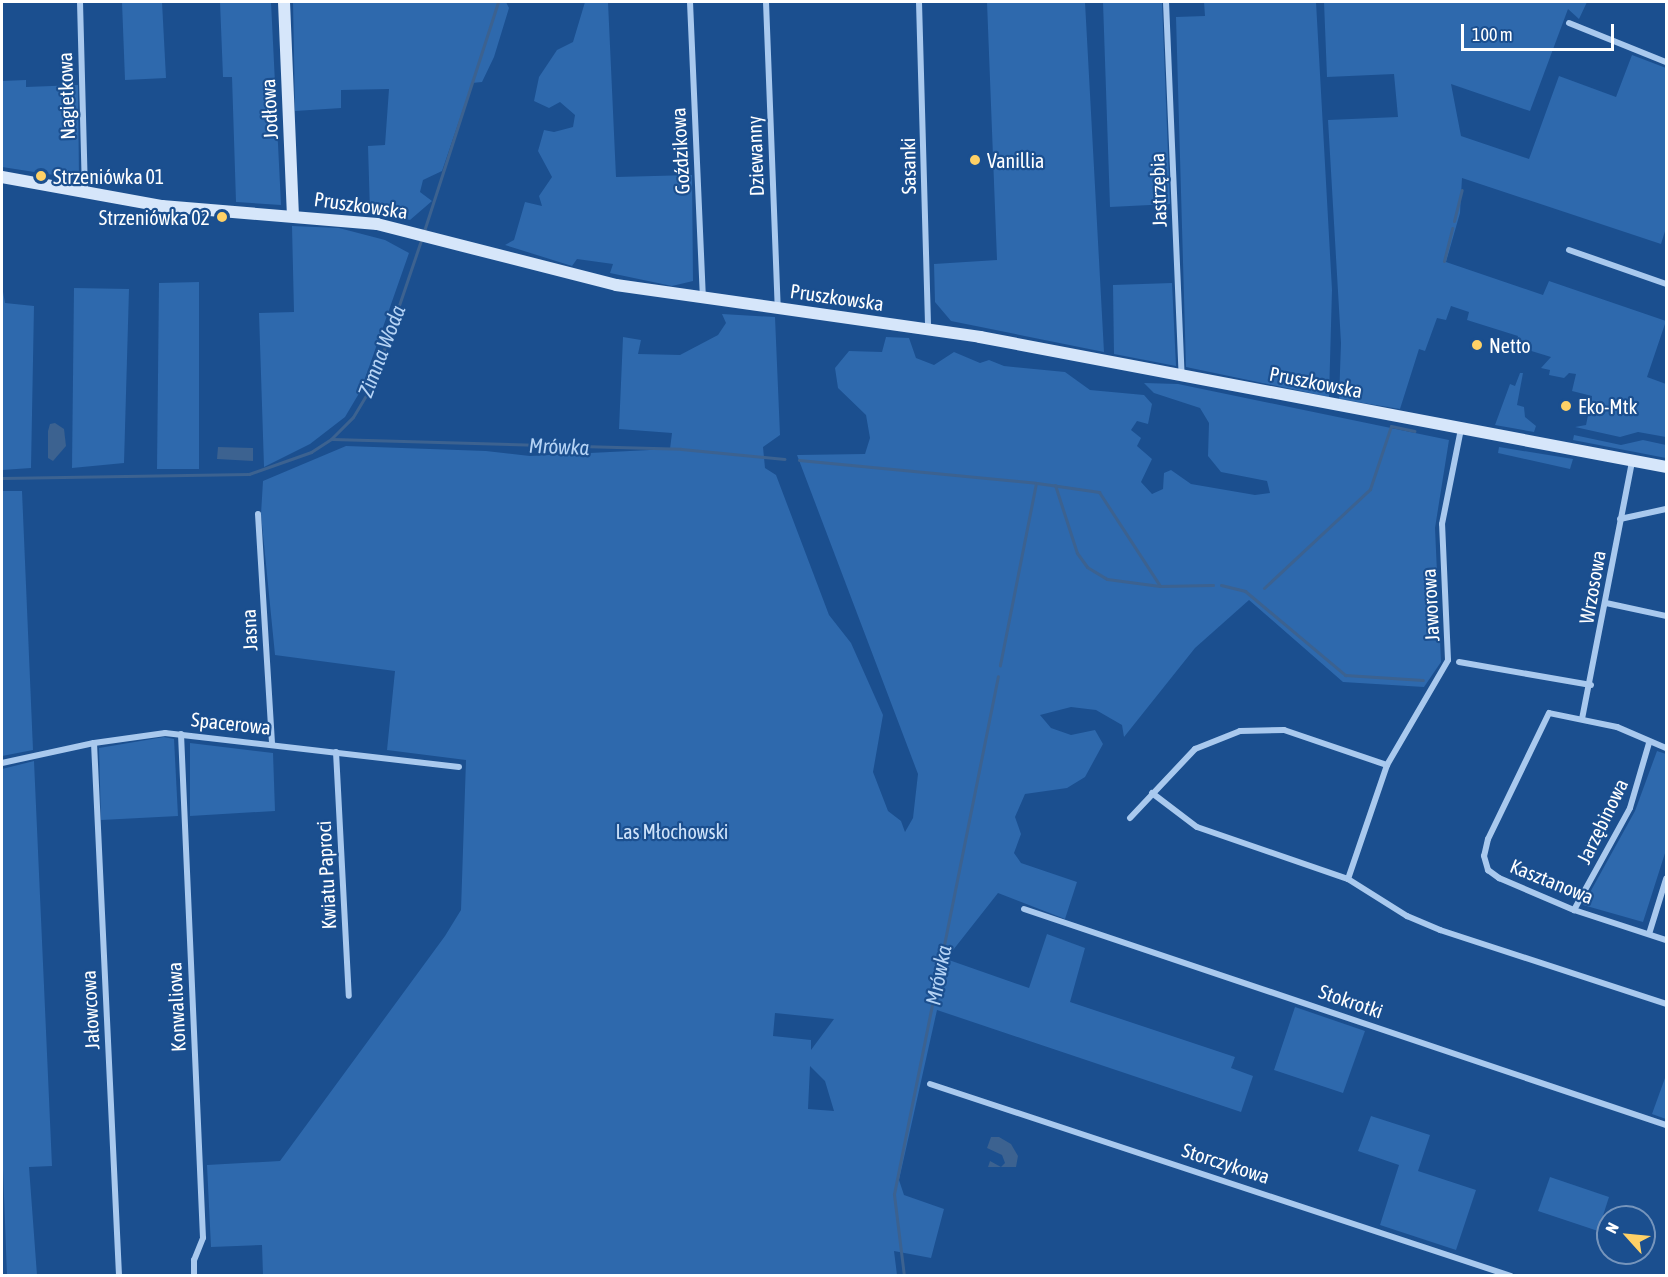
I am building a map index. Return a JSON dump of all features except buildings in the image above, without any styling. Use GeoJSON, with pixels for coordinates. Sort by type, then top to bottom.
{"type":"FeatureCollection","features":[{"type":"Feature","properties":{"kind":"street","name":"Nagietkowa"},"geometry":{"type":"LineString","coordinates":[[80,2],[85,190]]}},
{"type":"Feature","properties":{"kind":"street","name":"Jodłowa"},"geometry":{"type":"LineString","coordinates":[[284,2],[293,215]]}},
{"type":"Feature","properties":{"kind":"street","name":"Goździkowa"},"geometry":{"type":"LineString","coordinates":[[690,2],[704,299]]}},
{"type":"Feature","properties":{"kind":"street","name":"Dziewanny"},"geometry":{"type":"LineString","coordinates":[[766,2],[778,309]]}},
{"type":"Feature","properties":{"kind":"street","name":"Sasanki"},"geometry":{"type":"LineString","coordinates":[[919,2],[928,329]]}},
{"type":"Feature","properties":{"kind":"street","name":"Jastrzębia"},"geometry":{"type":"LineString","coordinates":[[1166,2],[1182,376]]}},
{"type":"Feature","properties":{"kind":"street"},"geometry":{"type":"LineString","coordinates":[[1569,22],[1666,62]]}},
{"type":"Feature","properties":{"kind":"street","name":"Pruszkowska"},"geometry":{"type":"LineString","coordinates":[[2,177],[85,190],[162,206],[346,219],[422,234],[588,278],[704,299],[928,329],[1666,467]]}},
{"type":"Feature","properties":{"kind":"street"},"geometry":{"type":"LineString","coordinates":[[1569,250],[1666,284]]}},
{"type":"Feature","properties":{"kind":"street","name":"Jaworowa"},"geometry":{"type":"LineString","coordinates":[[1348,879],[1387,765],[1448,660],[1442,524],[1461,429]]}},
{"type":"Feature","properties":{"kind":"street","name":"Wrzosowa"},"geometry":{"type":"LineString","coordinates":[[1582,719],[1591,686],[1632,461]]}},
{"type":"Feature","properties":{"kind":"street"},"geometry":{"type":"LineString","coordinates":[[1620,519],[1666,509]]}},
{"type":"Feature","properties":{"kind":"street","name":"Jasna"},"geometry":{"type":"LineString","coordinates":[[258,514],[272,743]]}},
{"type":"Feature","properties":{"kind":"street"},"geometry":{"type":"LineString","coordinates":[[1606,603],[1666,616]]}},
{"type":"Feature","properties":{"kind":"street","name":"Jaworowa"},"geometry":{"type":"LineString","coordinates":[[1459,662],[1591,686]]}},
{"type":"Feature","properties":{"kind":"street","name":"Kasztanowa"},"geometry":{"type":"LineString","coordinates":[[1582,719],[1549,713],[1488,840],[1484,856],[1488,870],[1499,878],[1574,910],[1666,940]]}},
{"type":"Feature","properties":{"kind":"street"},"geometry":{"type":"LineString","coordinates":[[1582,719],[1617,727],[1649,743],[1666,748]]}},
{"type":"Feature","properties":{"kind":"street"},"geometry":{"type":"LineString","coordinates":[[1130,818],[1195,749],[1223,735],[1252,729],[1290,732],[1387,765]]}},
{"type":"Feature","properties":{"kind":"street","name":"Spacerowa"},"geometry":{"type":"LineString","coordinates":[[2,763],[94,742],[161,733],[272,743],[459,767]]}},
{"type":"Feature","properties":{"kind":"street","name":"Konwaliowa"},"geometry":{"type":"LineString","coordinates":[[181,734],[203,1238],[194,1260],[194,1275]]}},
{"type":"Feature","properties":{"kind":"street","name":"Jałowcowa"},"geometry":{"type":"LineString","coordinates":[[94,742],[119,1275]]}},
{"type":"Feature","properties":{"kind":"street","name":"Jarzębinowa"},"geometry":{"type":"LineString","coordinates":[[1574,910],[1630,807],[1649,743]]}},
{"type":"Feature","properties":{"kind":"street","name":"Kwiatu Paproci"},"geometry":{"type":"LineString","coordinates":[[336,752],[349,996]]}},
{"type":"Feature","properties":{"kind":"street"},"geometry":{"type":"LineString","coordinates":[[1152,793],[1197,828],[1348,879],[1407,916],[1440,930],[1666,1004]]}},
{"type":"Feature","properties":{"kind":"street"},"geometry":{"type":"LineString","coordinates":[[1649,934],[1666,879]]}},
{"type":"Feature","properties":{"kind":"street","name":"Stokrotki"},"geometry":{"type":"LineString","coordinates":[[1024,909],[1666,1125]]}},
{"type":"Feature","properties":{"kind":"street","name":"Storczykowa"},"geometry":{"type":"LineString","coordinates":[[930,1084],[1511,1275]]}},
{"type":"Feature","properties":{"kind":"green space"},"geometry":{"type":"Polygon","coordinates":[[[122,2],[162,2],[166,78],[125,80],[122,2]]]}},
{"type":"Feature","properties":{"kind":"green space"},"geometry":{"type":"Polygon","coordinates":[[[220,2],[271,2],[281,205],[236,202],[232,77],[223,77],[220,2]]]}},
{"type":"Feature","properties":{"kind":"green space"},"geometry":{"type":"Polygon","coordinates":[[[293,2],[506,2],[509,8],[494,57],[482,82],[472,83],[442,171],[423,180],[420,192],[432,201],[410,220],[370,212],[368,146],[385,145],[389,89],[341,90],[341,108],[295,111],[293,2]]]}},
{"type":"Feature","properties":{"kind":"green space"},"geometry":{"type":"Polygon","coordinates":[[[585,2],[608,2],[616,177],[692,175],[693,281],[672,286],[610,273],[613,264],[577,259],[572,266],[505,245],[514,240],[525,202],[542,206],[539,196],[552,177],[538,151],[544,130],[554,132],[573,127],[575,115],[560,102],[549,108],[534,101],[539,77],[557,50],[573,42],[585,2]]]}},
{"type":"Feature","properties":{"kind":"green space"},"geometry":{"type":"Polygon","coordinates":[[[987,2],[1085,2],[1104,352],[951,321],[935,302],[934,264],[997,260],[987,2]]]}},
{"type":"Feature","properties":{"kind":"green space"},"geometry":{"type":"Polygon","coordinates":[[[1103,2],[1162,2],[1170,204],[1110,207],[1103,2]]]}},
{"type":"Feature","properties":{"kind":"green space"},"geometry":{"type":"Polygon","coordinates":[[[1204,2],[1316,2],[1332,290],[1329,397],[1186,367],[1176,17],[1205,16],[1204,2]]]}},
{"type":"Feature","properties":{"kind":"green space"},"geometry":{"type":"Polygon","coordinates":[[[1324,2],[1587,2],[1579,19],[1568,9],[1530,111],[1451,84],[1461,136],[1529,159],[1559,76],[1616,97],[1632,55],[1666,68],[1666,228],[1661,244],[1462,178],[1460,213],[1446,262],[1543,295],[1549,281],[1666,321],[1647,377],[1666,384],[1666,437],[1638,432],[1620,437],[1575,427],[1586,425],[1592,396],[1572,391],[1576,374],[1569,373],[1564,378],[1549,375],[1550,370],[1541,368],[1551,357],[1515,346],[1518,336],[1467,320],[1469,312],[1451,306],[1446,320],[1437,318],[1425,351],[1419,349],[1400,409],[1339,399],[1341,343],[1328,120],[1398,117],[1394,74],[1327,77],[1324,2]]]}},
{"type":"Feature","properties":{"kind":"green space"},"geometry":{"type":"Polygon","coordinates":[[[26,80],[26,87],[78,85],[79,179],[68,170],[67,177],[2,167],[2,81],[26,80]]]}},
{"type":"Feature","properties":{"kind":"green space"},"geometry":{"type":"Polygon","coordinates":[[[292,226],[339,228],[385,240],[409,253],[361,390],[345,417],[310,444],[264,467],[259,313],[294,312],[292,226]]]}},
{"type":"Feature","properties":{"kind":"green space"},"geometry":{"type":"Polygon","coordinates":[[[199,282],[199,469],[157,469],[159,283],[199,282]]]}},
{"type":"Feature","properties":{"kind":"green space"},"geometry":{"type":"Polygon","coordinates":[[[1172,283],[1176,366],[1114,354],[1113,285],[1172,283]]]}},
{"type":"Feature","properties":{"kind":"green space"},"geometry":{"type":"Polygon","coordinates":[[[2,286],[5,303],[34,306],[31,468],[2,470],[2,286]]]}},
{"type":"Feature","properties":{"kind":"green space"},"geometry":{"type":"Polygon","coordinates":[[[74,288],[129,289],[124,463],[72,468],[74,288]]]}},
{"type":"Feature","properties":{"kind":"green space","name":"Las Młochowski"},"geometry":{"type":"Polygon","coordinates":[[[722,314],[775,317],[780,435],[763,447],[765,468],[776,475],[829,615],[851,643],[883,715],[873,772],[888,811],[901,821],[905,832],[913,818],[918,774],[797,455],[865,454],[870,438],[866,415],[838,388],[835,368],[849,351],[882,352],[886,337],[909,338],[916,358],[934,365],[954,352],[980,363],[989,360],[1004,366],[1065,372],[1090,390],[1144,395],[1152,404],[1148,424],[1137,421],[1131,430],[1141,438],[1137,446],[1152,459],[1141,482],[1152,494],[1163,489],[1164,473],[1171,470],[1191,484],[1255,495],[1270,493],[1267,481],[1221,472],[1208,456],[1209,423],[1200,408],[1154,393],[1144,383],[1178,384],[1449,440],[1435,528],[1441,662],[1424,687],[1343,682],[1249,600],[1195,648],[1124,737],[1122,725],[1096,710],[1071,707],[1040,715],[1051,728],[1071,735],[1095,730],[1103,744],[1085,777],[1067,788],[1025,794],[1015,817],[1021,834],[1014,853],[1021,863],[1077,882],[1065,919],[998,893],[946,959],[1029,988],[1047,934],[1085,948],[1070,1002],[1235,1057],[1231,1068],[1253,1076],[1241,1112],[937,1010],[899,1180],[904,1195],[944,1209],[931,1258],[894,1251],[897,1275],[263,1275],[262,1245],[211,1247],[207,1165],[280,1161],[445,936],[461,910],[466,760],[387,750],[395,671],[275,655],[261,514],[263,481],[346,446],[486,451],[530,456],[670,449],[672,433],[619,429],[623,337],[641,340],[638,354],[680,355],[718,335],[726,323],[722,314]],[[775,1013],[773,1036],[811,1040],[811,1050],[834,1019],[775,1013]],[[810,1066],[808,1109],[834,1111],[825,1081],[810,1066]]]}},
{"type":"Feature","properties":{"kind":"green space"},"geometry":{"type":"Polygon","coordinates":[[[1520,373],[1523,373],[1517,405],[1524,407],[1525,417],[1536,426],[1534,432],[1495,425],[1510,384],[1515,386],[1520,373]]]}},
{"type":"Feature","properties":{"kind":"green space"},"geometry":{"type":"Polygon","coordinates":[[[1574,435],[1621,445],[1643,440],[1666,445],[1666,458],[1573,440],[1574,435]]]}},
{"type":"Feature","properties":{"kind":"green space"},"geometry":{"type":"Polygon","coordinates":[[[1499,447],[1573,459],[1570,469],[1498,453],[1499,447]]]}},
{"type":"Feature","properties":{"kind":"green space"},"geometry":{"type":"Polygon","coordinates":[[[2,491],[22,491],[33,750],[2,756],[2,491]]]}},
{"type":"Feature","properties":{"kind":"green space"},"geometry":{"type":"Polygon","coordinates":[[[164,737],[174,739],[178,816],[101,820],[99,748],[164,737]]]}},
{"type":"Feature","properties":{"kind":"green space"},"geometry":{"type":"Polygon","coordinates":[[[190,743],[273,753],[275,811],[190,816],[190,743]]]}},
{"type":"Feature","properties":{"kind":"green space"},"geometry":{"type":"Polygon","coordinates":[[[1657,751],[1666,754],[1666,850],[1643,922],[1583,905],[1635,811],[1657,751]]]}},
{"type":"Feature","properties":{"kind":"green space"},"geometry":{"type":"Polygon","coordinates":[[[34,761],[52,1166],[29,1167],[37,1275],[7,1275],[2,1143],[2,769],[34,761]]]}},
{"type":"Feature","properties":{"kind":"green space"},"geometry":{"type":"Polygon","coordinates":[[[1295,1007],[1365,1031],[1343,1093],[1274,1070],[1295,1007]]]}},
{"type":"Feature","properties":{"kind":"green space"},"geometry":{"type":"Polygon","coordinates":[[[1666,1078],[1666,1119],[1652,1114],[1666,1078]]]}},
{"type":"Feature","properties":{"kind":"green space"},"geometry":{"type":"Polygon","coordinates":[[[1371,1116],[1430,1135],[1418,1171],[1476,1190],[1456,1250],[1380,1225],[1399,1165],[1358,1151],[1371,1116]]]}},
{"type":"Feature","properties":{"kind":"green space"},"geometry":{"type":"Polygon","coordinates":[[[1550,1177],[1609,1197],[1606,1205],[1596,1205],[1596,1230],[1538,1211],[1550,1177]]]}},
{"type":"Feature","properties":{"kind":"shaded area"},"geometry":{"type":"Polygon","coordinates":[[[55,423],[64,429],[66,446],[53,461],[48,458],[48,431],[50,424],[55,423]]]}},
{"type":"Feature","properties":{"kind":"shaded area"},"geometry":{"type":"Polygon","coordinates":[[[218,447],[253,448],[253,461],[217,459],[218,447]]]}},
{"type":"Feature","properties":{"kind":"shaded area"},"geometry":{"type":"Polygon","coordinates":[[[991,1137],[999,1137],[1011,1144],[1018,1156],[1016,1167],[1001,1167],[1005,1163],[1002,1155],[987,1148],[991,1137]]]}},
{"type":"Feature","properties":{"kind":"shaded area"},"geometry":{"type":"Polygon","coordinates":[[[990,1161],[1001,1167],[988,1167],[990,1161]]]}},
{"type":"Feature","properties":{"kind":"waterway","name":"Zimna Woda"},"geometry":{"type":"LineString","coordinates":[[424,231],[498,2]]}},
{"type":"Feature","properties":{"kind":"waterway"},"geometry":{"type":"LineString","coordinates":[[1454,221],[1462,190]]}},
{"type":"Feature","properties":{"kind":"waterway"},"geometry":{"type":"LineString","coordinates":[[1444,261],[1452,228]]}},
{"type":"Feature","properties":{"kind":"waterway","name":"Zimna Woda"},"geometry":{"type":"LineString","coordinates":[[2,478],[249,474],[311,452],[331,439],[353,417],[372,385],[422,237]]}},
{"type":"Feature","properties":{"kind":"waterway"},"geometry":{"type":"LineString","coordinates":[[1264,588],[1370,489],[1391,426],[1414,431]]}},
{"type":"Feature","properties":{"kind":"waterway","name":"Mrówka"},"geometry":{"type":"LineString","coordinates":[[332,439],[681,449],[785,459]]}},
{"type":"Feature","properties":{"kind":"waterway","name":"Mrówka"},"geometry":{"type":"LineString","coordinates":[[799,460],[1036,483],[1000,665]]}},
{"type":"Feature","properties":{"kind":"waterway"},"geometry":{"type":"LineString","coordinates":[[1037,483],[1099,492],[1160,586],[1213,585]]}},
{"type":"Feature","properties":{"kind":"waterway"},"geometry":{"type":"LineString","coordinates":[[1055,485],[1077,553],[1087,567],[1107,579],[1160,586]]}},
{"type":"Feature","properties":{"kind":"waterway"},"geometry":{"type":"LineString","coordinates":[[1221,585],[1245,591],[1345,675],[1423,680]]}},
{"type":"Feature","properties":{"kind":"waterway","name":"Mrówka"},"geometry":{"type":"LineString","coordinates":[[904,1276],[894,1194],[998,676]]}},
{"type":"Feature","properties":{"kind":"place","name":"Vanillia"},"geometry":{"type":"Point","coordinates":[975,160]}},
{"type":"Feature","properties":{"kind":"place","name":"Strzeniówka 01"},"geometry":{"type":"Point","coordinates":[41,176]}},
{"type":"Feature","properties":{"kind":"place","name":"Strzeniówka 02"},"geometry":{"type":"Point","coordinates":[222,217]}},
{"type":"Feature","properties":{"kind":"place","name":"Netto"},"geometry":{"type":"Point","coordinates":[1477,345]}},
{"type":"Feature","properties":{"kind":"place","name":"Eko-Mtk"},"geometry":{"type":"Point","coordinates":[1566,406]}}]}
